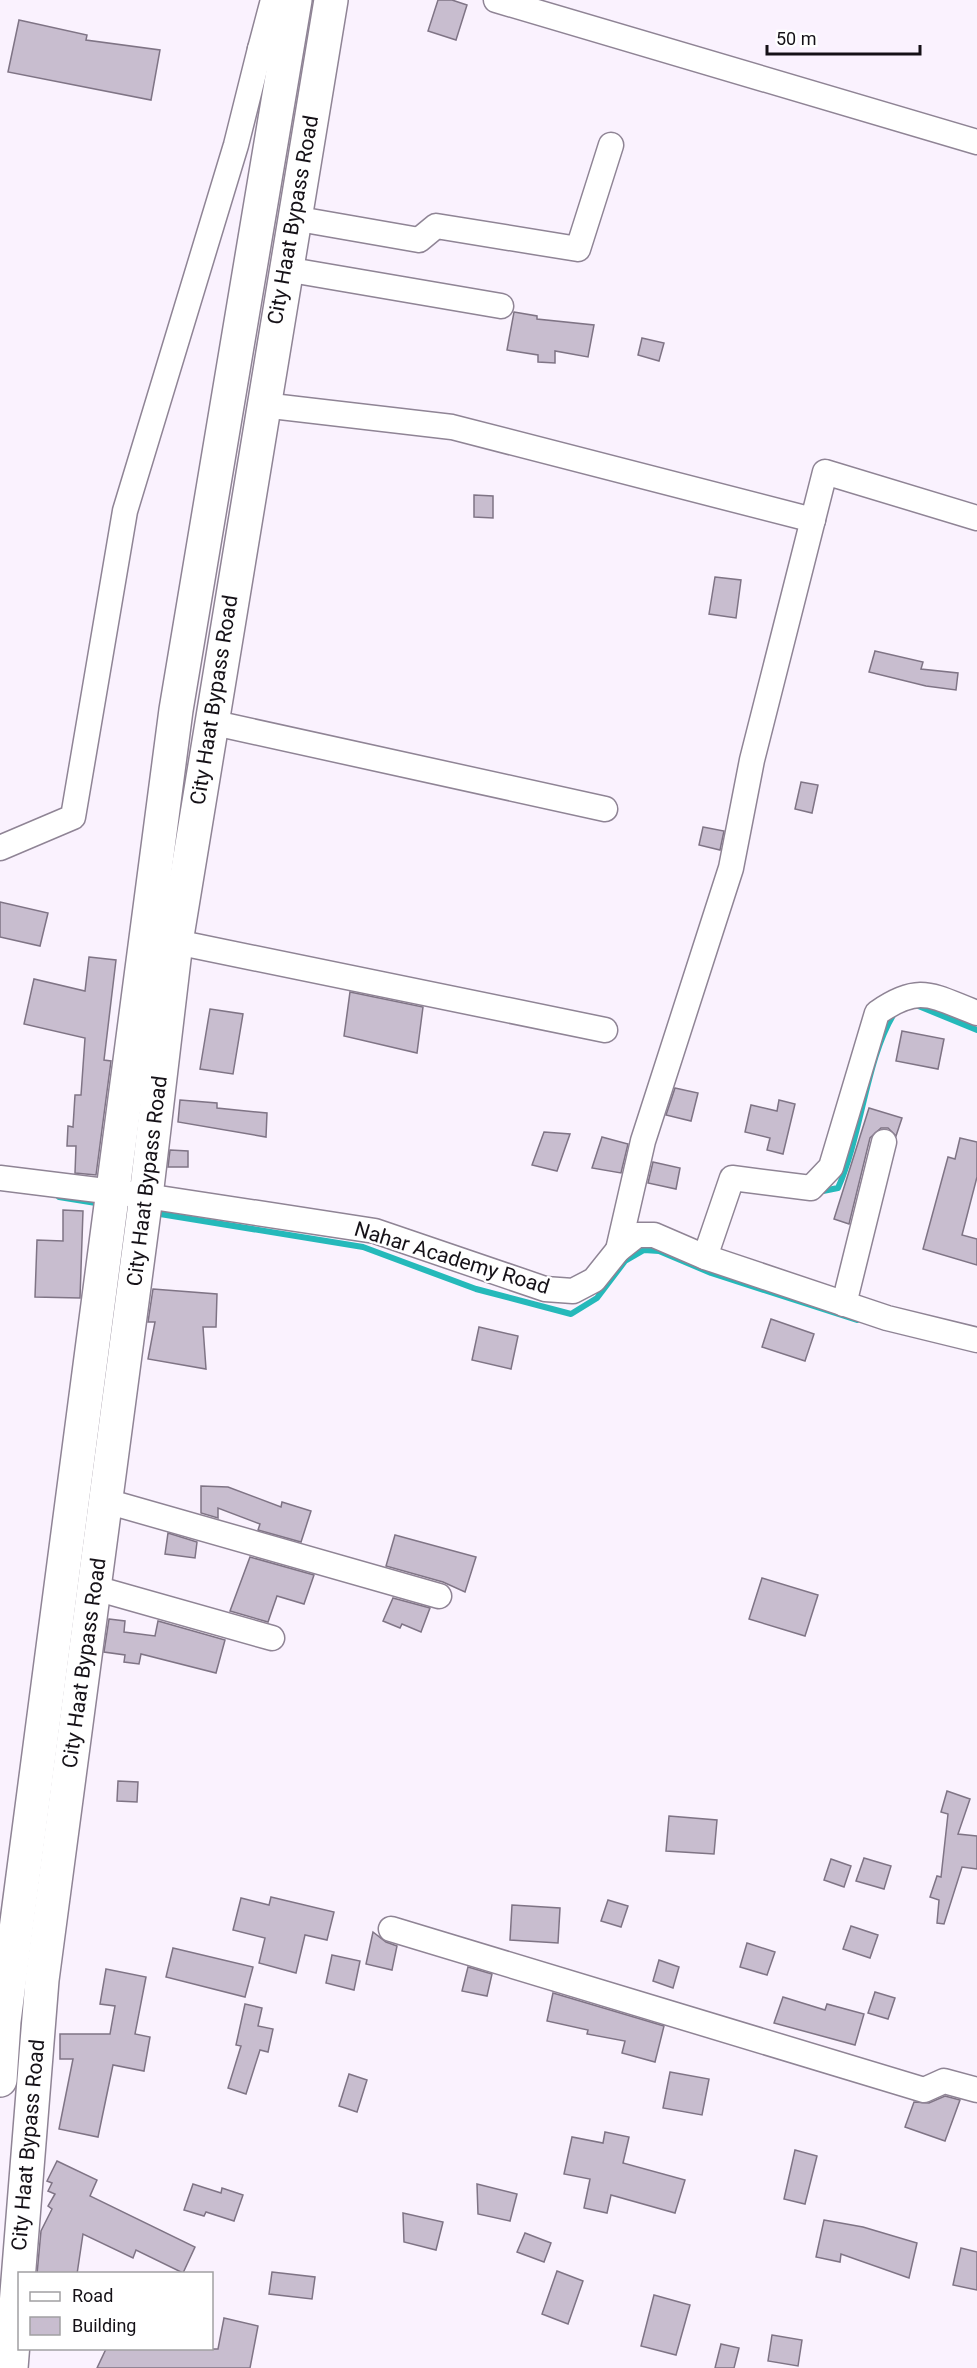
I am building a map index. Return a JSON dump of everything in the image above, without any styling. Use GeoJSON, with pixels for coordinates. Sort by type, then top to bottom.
{"type":"FeatureCollection","features":[{"type":"Feature","properties":{"kind":"main road","name":"City Haat Bypass Road"},"geometry":{"type":"LineString","coordinates":[[0,2080],[5,2009],[176,710],[273,51],[295,0]]}},
{"type":"Feature","properties":{"kind":"main road","name":"City Haat Bypass Road"},"geometry":{"type":"LineString","coordinates":[[10,2368],[42,1980],[146,1196],[176,942],[262,405],[331,0]]}},
{"type":"Feature","properties":{"kind":"street"},"geometry":{"type":"LineString","coordinates":[[0,848],[73,817],[125,511],[236,145],[273,51],[273,0]]}},
{"type":"Feature","properties":{"kind":"street"},"geometry":{"type":"LineString","coordinates":[[496,0],[977,142]]}},
{"type":"Feature","properties":{"kind":"street"},"geometry":{"type":"LineString","coordinates":[[293,218],[418,240],[436,226],[578,249],[611,145]]}},
{"type":"Feature","properties":{"kind":"street"},"geometry":{"type":"LineString","coordinates":[[285,269],[501,306]]}},
{"type":"Feature","properties":{"kind":"street"},"geometry":{"type":"LineString","coordinates":[[262,405],[452,427],[813,520]]}},
{"type":"Feature","properties":{"kind":"street"},"geometry":{"type":"LineString","coordinates":[[618,1250],[643,1141],[731,868],[752,760],[825,472],[977,518]]}},
{"type":"Feature","properties":{"kind":"street"},"geometry":{"type":"LineString","coordinates":[[210,722],[605,810]]}},
{"type":"Feature","properties":{"kind":"street"},"geometry":{"type":"LineString","coordinates":[[176,942],[605,1030]]}},
{"type":"Feature","properties":{"kind":"street"},"geometry":{"type":"LineString","coordinates":[[705,1257],[732,1178],[811,1188],[831,1167],[877,1013],[899,998],[926,993],[977,1013]]}},
{"type":"Feature","properties":{"kind":"street"},"geometry":{"type":"LineString","coordinates":[[844,1304],[884,1142]]}},
{"type":"Feature","properties":{"kind":"street","name":"Nahar Academy Road"},"geometry":{"type":"LineString","coordinates":[[0,1178],[146,1196],[375,1231],[544,1293],[573,1291],[594,1280],[618,1250],[637,1235],[654,1235],[705,1257],[887,1318],[977,1340]]}},
{"type":"Feature","properties":{"kind":"street"},"geometry":{"type":"LineString","coordinates":[[106,1500],[439,1596]]}},
{"type":"Feature","properties":{"kind":"street"},"geometry":{"type":"LineString","coordinates":[[95,1588],[272,1638]]}},
{"type":"Feature","properties":{"kind":"street"},"geometry":{"type":"LineString","coordinates":[[391,1929],[924,2090],[945,2081],[977,2090]]}},
{"type":"Feature","properties":{"kind":"building"},"geometry":{"type":"Polygon","coordinates":[[[438,0],[452,0],[467,5],[456,40],[428,31],[438,0]]]}},
{"type":"Feature","properties":{"kind":"building"},"geometry":{"type":"Polygon","coordinates":[[[19,20],[87,35],[86,40],[160,50],[151,100],[8,72],[19,20]]]}},
{"type":"Feature","properties":{"kind":"building"},"geometry":{"type":"Polygon","coordinates":[[[514,312],[537,316],[537,319],[594,325],[588,357],[555,351],[555,363],[538,362],[538,355],[507,350],[514,312]]]}},
{"type":"Feature","properties":{"kind":"building"},"geometry":{"type":"Polygon","coordinates":[[[642,338],[664,343],[659,361],[638,355],[642,338]]]}},
{"type":"Feature","properties":{"kind":"building"},"geometry":{"type":"Polygon","coordinates":[[[474,495],[493,496],[493,518],[474,517],[474,495]]]}},
{"type":"Feature","properties":{"kind":"building"},"geometry":{"type":"Polygon","coordinates":[[[715,577],[741,580],[736,618],[709,614],[715,577]]]}},
{"type":"Feature","properties":{"kind":"building"},"geometry":{"type":"Polygon","coordinates":[[[875,651],[923,662],[921,669],[958,673],[956,690],[926,686],[869,672],[875,651]]]}},
{"type":"Feature","properties":{"kind":"building"},"geometry":{"type":"Polygon","coordinates":[[[801,782],[818,785],[812,813],[795,809],[801,782]]]}},
{"type":"Feature","properties":{"kind":"building"},"geometry":{"type":"Polygon","coordinates":[[[703,827],[724,831],[720,850],[699,845],[703,827]]]}},
{"type":"Feature","properties":{"kind":"building"},"geometry":{"type":"Polygon","coordinates":[[[0,902],[48,913],[40,946],[0,937],[0,902]]]}},
{"type":"Feature","properties":{"kind":"building"},"geometry":{"type":"Polygon","coordinates":[[[89,957],[116,960],[104,1060],[111,1061],[96,1175],[75,1173],[76,1146],[67,1146],[68,1126],[73,1127],[75,1095],[81,1095],[85,1038],[24,1024],[34,979],[85,991],[89,957]]]}},
{"type":"Feature","properties":{"kind":"building"},"geometry":{"type":"Polygon","coordinates":[[[350,992],[423,1007],[417,1053],[344,1036],[350,992]]]}},
{"type":"Feature","properties":{"kind":"building"},"geometry":{"type":"Polygon","coordinates":[[[210,1009],[243,1014],[233,1074],[200,1069],[210,1009]]]}},
{"type":"Feature","properties":{"kind":"building"},"geometry":{"type":"Polygon","coordinates":[[[902,1031],[944,1039],[938,1069],[896,1061],[902,1031]]]}},
{"type":"Feature","properties":{"kind":"building"},"geometry":{"type":"Polygon","coordinates":[[[675,1088],[698,1093],[691,1121],[666,1115],[675,1088]]]}},
{"type":"Feature","properties":{"kind":"building"},"geometry":{"type":"Polygon","coordinates":[[[180,1100],[217,1103],[217,1108],[267,1113],[266,1137],[178,1122],[180,1100]]]}},
{"type":"Feature","properties":{"kind":"building"},"geometry":{"type":"Polygon","coordinates":[[[779,1100],[795,1104],[783,1154],[767,1150],[770,1138],[745,1132],[751,1105],[777,1111],[779,1100]]]}},
{"type":"Feature","properties":{"kind":"building"},"geometry":{"type":"Polygon","coordinates":[[[869,1108],[902,1118],[896,1136],[888,1128],[881,1128],[870,1138],[849,1224],[834,1219],[869,1108]]]}},
{"type":"Feature","properties":{"kind":"building"},"geometry":{"type":"Polygon","coordinates":[[[544,1132],[570,1134],[557,1171],[532,1165],[544,1132]]]}},
{"type":"Feature","properties":{"kind":"building"},"geometry":{"type":"Polygon","coordinates":[[[602,1137],[628,1144],[621,1173],[592,1168],[602,1137]]]}},
{"type":"Feature","properties":{"kind":"building"},"geometry":{"type":"Polygon","coordinates":[[[960,1138],[977,1142],[977,1177],[962,1235],[977,1239],[977,1265],[923,1249],[948,1157],[955,1159],[960,1138]]]}},
{"type":"Feature","properties":{"kind":"building"},"geometry":{"type":"Polygon","coordinates":[[[170,1150],[188,1151],[188,1167],[168,1167],[170,1150]]]}},
{"type":"Feature","properties":{"kind":"building"},"geometry":{"type":"Polygon","coordinates":[[[653,1162],[680,1168],[676,1189],[648,1183],[653,1162]]]}},
{"type":"Feature","properties":{"kind":"building"},"geometry":{"type":"Polygon","coordinates":[[[63,1210],[83,1211],[80,1298],[35,1297],[37,1240],[63,1241],[63,1210]]]}},
{"type":"Feature","properties":{"kind":"building"},"geometry":{"type":"Polygon","coordinates":[[[153,1289],[217,1294],[216,1327],[203,1327],[206,1369],[148,1359],[155,1322],[148,1322],[153,1289]]]}},
{"type":"Feature","properties":{"kind":"building"},"geometry":{"type":"Polygon","coordinates":[[[771,1319],[814,1334],[805,1361],[762,1347],[771,1319]]]}},
{"type":"Feature","properties":{"kind":"building"},"geometry":{"type":"Polygon","coordinates":[[[479,1327],[518,1336],[511,1369],[472,1360],[479,1327]]]}},
{"type":"Feature","properties":{"kind":"building"},"geometry":{"type":"Polygon","coordinates":[[[201,1486],[228,1487],[281,1507],[282,1502],[311,1511],[301,1542],[258,1530],[260,1524],[218,1508],[218,1518],[201,1513],[201,1486]]]}},
{"type":"Feature","properties":{"kind":"building"},"geometry":{"type":"Polygon","coordinates":[[[168,1533],[197,1542],[195,1558],[165,1554],[168,1533]]]}},
{"type":"Feature","properties":{"kind":"building"},"geometry":{"type":"Polygon","coordinates":[[[395,1535],[476,1557],[465,1592],[443,1582],[386,1566],[395,1535]]]}},
{"type":"Feature","properties":{"kind":"building"},"geometry":{"type":"Polygon","coordinates":[[[250,1557],[314,1575],[304,1604],[277,1596],[268,1622],[230,1611],[250,1557]]]}},
{"type":"Feature","properties":{"kind":"building"},"geometry":{"type":"Polygon","coordinates":[[[762,1578],[818,1595],[805,1636],[749,1619],[762,1578]]]}},
{"type":"Feature","properties":{"kind":"building"},"geometry":{"type":"Polygon","coordinates":[[[393,1598],[430,1608],[421,1632],[402,1624],[400,1628],[383,1621],[393,1598]]]}},
{"type":"Feature","properties":{"kind":"building"},"geometry":{"type":"Polygon","coordinates":[[[109,1619],[125,1621],[124,1632],[155,1636],[158,1621],[225,1640],[216,1673],[141,1654],[139,1664],[124,1662],[125,1655],[104,1652],[109,1619]]]}},
{"type":"Feature","properties":{"kind":"building"},"geometry":{"type":"Polygon","coordinates":[[[118,1781],[138,1782],[137,1802],[117,1801],[118,1781]]]}},
{"type":"Feature","properties":{"kind":"building"},"geometry":{"type":"Polygon","coordinates":[[[947,1791],[970,1799],[958,1834],[977,1836],[977,1869],[962,1867],[944,1924],[937,1923],[939,1900],[930,1897],[937,1876],[941,1877],[948,1814],[941,1812],[947,1791]]]}},
{"type":"Feature","properties":{"kind":"building"},"geometry":{"type":"Polygon","coordinates":[[[669,1816],[717,1820],[714,1854],[666,1851],[669,1816]]]}},
{"type":"Feature","properties":{"kind":"building"},"geometry":{"type":"Polygon","coordinates":[[[864,1858],[891,1866],[884,1889],[856,1881],[864,1858]]]}},
{"type":"Feature","properties":{"kind":"building"},"geometry":{"type":"Polygon","coordinates":[[[831,1859],[851,1866],[844,1887],[824,1880],[831,1859]]]}},
{"type":"Feature","properties":{"kind":"building"},"geometry":{"type":"Polygon","coordinates":[[[271,1897],[334,1912],[327,1940],[305,1935],[296,1973],[259,1963],[265,1938],[233,1930],[241,1898],[269,1905],[271,1897]]]}},
{"type":"Feature","properties":{"kind":"building"},"geometry":{"type":"Polygon","coordinates":[[[608,1900],[628,1906],[621,1927],[601,1921],[608,1900]]]}},
{"type":"Feature","properties":{"kind":"building"},"geometry":{"type":"Polygon","coordinates":[[[512,1905],[560,1908],[558,1943],[510,1940],[512,1905]]]}},
{"type":"Feature","properties":{"kind":"building"},"geometry":{"type":"Polygon","coordinates":[[[851,1926],[878,1935],[870,1958],[843,1949],[851,1926]]]}},
{"type":"Feature","properties":{"kind":"building"},"geometry":{"type":"Polygon","coordinates":[[[373,1932],[386,1942],[397,1946],[392,1970],[366,1964],[373,1932]]]}},
{"type":"Feature","properties":{"kind":"building"},"geometry":{"type":"Polygon","coordinates":[[[747,1943],[775,1952],[767,1975],[740,1967],[747,1943]]]}},
{"type":"Feature","properties":{"kind":"building"},"geometry":{"type":"Polygon","coordinates":[[[173,1948],[253,1967],[245,1997],[166,1977],[173,1948]]]}},
{"type":"Feature","properties":{"kind":"building"},"geometry":{"type":"Polygon","coordinates":[[[332,1955],[360,1961],[354,1990],[326,1983],[332,1955]]]}},
{"type":"Feature","properties":{"kind":"building"},"geometry":{"type":"Polygon","coordinates":[[[659,1960],[679,1967],[673,1988],[653,1981],[659,1960]]]}},
{"type":"Feature","properties":{"kind":"building"},"geometry":{"type":"Polygon","coordinates":[[[468,1967],[492,1974],[487,1996],[462,1991],[468,1967]]]}},
{"type":"Feature","properties":{"kind":"building"},"geometry":{"type":"Polygon","coordinates":[[[106,1969],[146,1977],[135,2034],[150,2037],[144,2071],[113,2065],[98,2137],[59,2129],[73,2059],[60,2059],[60,2034],[110,2034],[115,2006],[100,2004],[106,1969]]]}},
{"type":"Feature","properties":{"kind":"building"},"geometry":{"type":"Polygon","coordinates":[[[875,1992],[895,1998],[888,2019],[868,2013],[875,1992]]]}},
{"type":"Feature","properties":{"kind":"building"},"geometry":{"type":"Polygon","coordinates":[[[553,1993],[664,2026],[655,2062],[622,2053],[625,2041],[587,2034],[588,2030],[547,2021],[553,1993]]]}},
{"type":"Feature","properties":{"kind":"building"},"geometry":{"type":"Polygon","coordinates":[[[783,1997],[825,2010],[827,2004],[864,2014],[855,2045],[774,2023],[783,1997]]]}},
{"type":"Feature","properties":{"kind":"building"},"geometry":{"type":"Polygon","coordinates":[[[245,2004],[262,2008],[258,2026],[273,2029],[268,2052],[260,2050],[246,2094],[228,2088],[241,2046],[236,2045],[245,2004]]]}},
{"type":"Feature","properties":{"kind":"building"},"geometry":{"type":"Polygon","coordinates":[[[670,2072],[709,2079],[702,2115],[663,2108],[670,2072]]]}},
{"type":"Feature","properties":{"kind":"building"},"geometry":{"type":"Polygon","coordinates":[[[349,2074],[367,2080],[357,2112],[339,2106],[349,2074]]]}},
{"type":"Feature","properties":{"kind":"building"},"geometry":{"type":"Polygon","coordinates":[[[945,2096],[960,2100],[945,2141],[905,2127],[914,2102],[929,2103],[945,2096]]]}},
{"type":"Feature","properties":{"kind":"building"},"geometry":{"type":"Polygon","coordinates":[[[605,2132],[629,2137],[623,2163],[685,2180],[675,2213],[611,2195],[607,2213],[584,2208],[590,2179],[564,2174],[572,2137],[603,2143],[605,2132]]]}},
{"type":"Feature","properties":{"kind":"building"},"geometry":{"type":"Polygon","coordinates":[[[795,2150],[817,2156],[805,2204],[784,2199],[795,2150]]]}},
{"type":"Feature","properties":{"kind":"building"},"geometry":{"type":"Polygon","coordinates":[[[57,2161],[97,2180],[90,2196],[195,2247],[183,2272],[136,2250],[133,2258],[83,2234],[77,2272],[37,2272],[41,2231],[52,2209],[48,2206],[55,2194],[48,2191],[52,2183],[47,2181],[57,2161]]]}},
{"type":"Feature","properties":{"kind":"building"},"geometry":{"type":"Polygon","coordinates":[[[193,2184],[221,2193],[222,2188],[243,2195],[234,2221],[206,2212],[204,2216],[184,2210],[193,2184]]]}},
{"type":"Feature","properties":{"kind":"building"},"geometry":{"type":"Polygon","coordinates":[[[477,2184],[517,2194],[510,2221],[478,2214],[477,2184]]]}},
{"type":"Feature","properties":{"kind":"building"},"geometry":{"type":"Polygon","coordinates":[[[403,2213],[443,2222],[436,2250],[404,2242],[403,2213]]]}},
{"type":"Feature","properties":{"kind":"building"},"geometry":{"type":"Polygon","coordinates":[[[824,2220],[863,2227],[917,2243],[909,2278],[841,2254],[840,2262],[816,2257],[824,2220]]]}},
{"type":"Feature","properties":{"kind":"building"},"geometry":{"type":"Polygon","coordinates":[[[525,2233],[551,2243],[544,2262],[517,2252],[525,2233]]]}},
{"type":"Feature","properties":{"kind":"building"},"geometry":{"type":"Polygon","coordinates":[[[961,2248],[977,2252],[977,2290],[953,2285],[961,2248]]]}},
{"type":"Feature","properties":{"kind":"building"},"geometry":{"type":"Polygon","coordinates":[[[557,2271],[583,2281],[568,2324],[542,2314],[557,2271]]]}},
{"type":"Feature","properties":{"kind":"building"},"geometry":{"type":"Polygon","coordinates":[[[272,2272],[315,2277],[312,2299],[269,2294],[272,2272]]]}},
{"type":"Feature","properties":{"kind":"building"},"geometry":{"type":"Polygon","coordinates":[[[654,2295],[690,2305],[676,2355],[641,2346],[654,2295]]]}},
{"type":"Feature","properties":{"kind":"building"},"geometry":{"type":"Polygon","coordinates":[[[224,2318],[258,2326],[250,2368],[97,2368],[106,2350],[218,2349],[224,2318]]]}},
{"type":"Feature","properties":{"kind":"building"},"geometry":{"type":"Polygon","coordinates":[[[772,2335],[802,2340],[798,2366],[768,2361],[772,2335]]]}},
{"type":"Feature","properties":{"kind":"building"},"geometry":{"type":"Polygon","coordinates":[[[721,2344],[739,2348],[734,2368],[715,2368],[721,2344]]]}},
{"type":"Feature","properties":{"kind":"waterway"},"geometry":{"type":"LineString","coordinates":[[916,1005],[977,1030]]}},
{"type":"Feature","properties":{"kind":"waterway"},"geometry":{"type":"LineString","coordinates":[[818,1192],[838,1188],[853,1144],[877,1051],[895,1012]]}},
{"type":"Feature","properties":{"kind":"waterway"},"geometry":{"type":"LineString","coordinates":[[59,1197],[102,1204]]}},
{"type":"Feature","properties":{"kind":"waterway"},"geometry":{"type":"LineString","coordinates":[[154,1213],[363,1247],[476,1289],[571,1314],[597,1298],[625,1261],[644,1250],[659,1251],[711,1273],[857,1320]]}}]}
